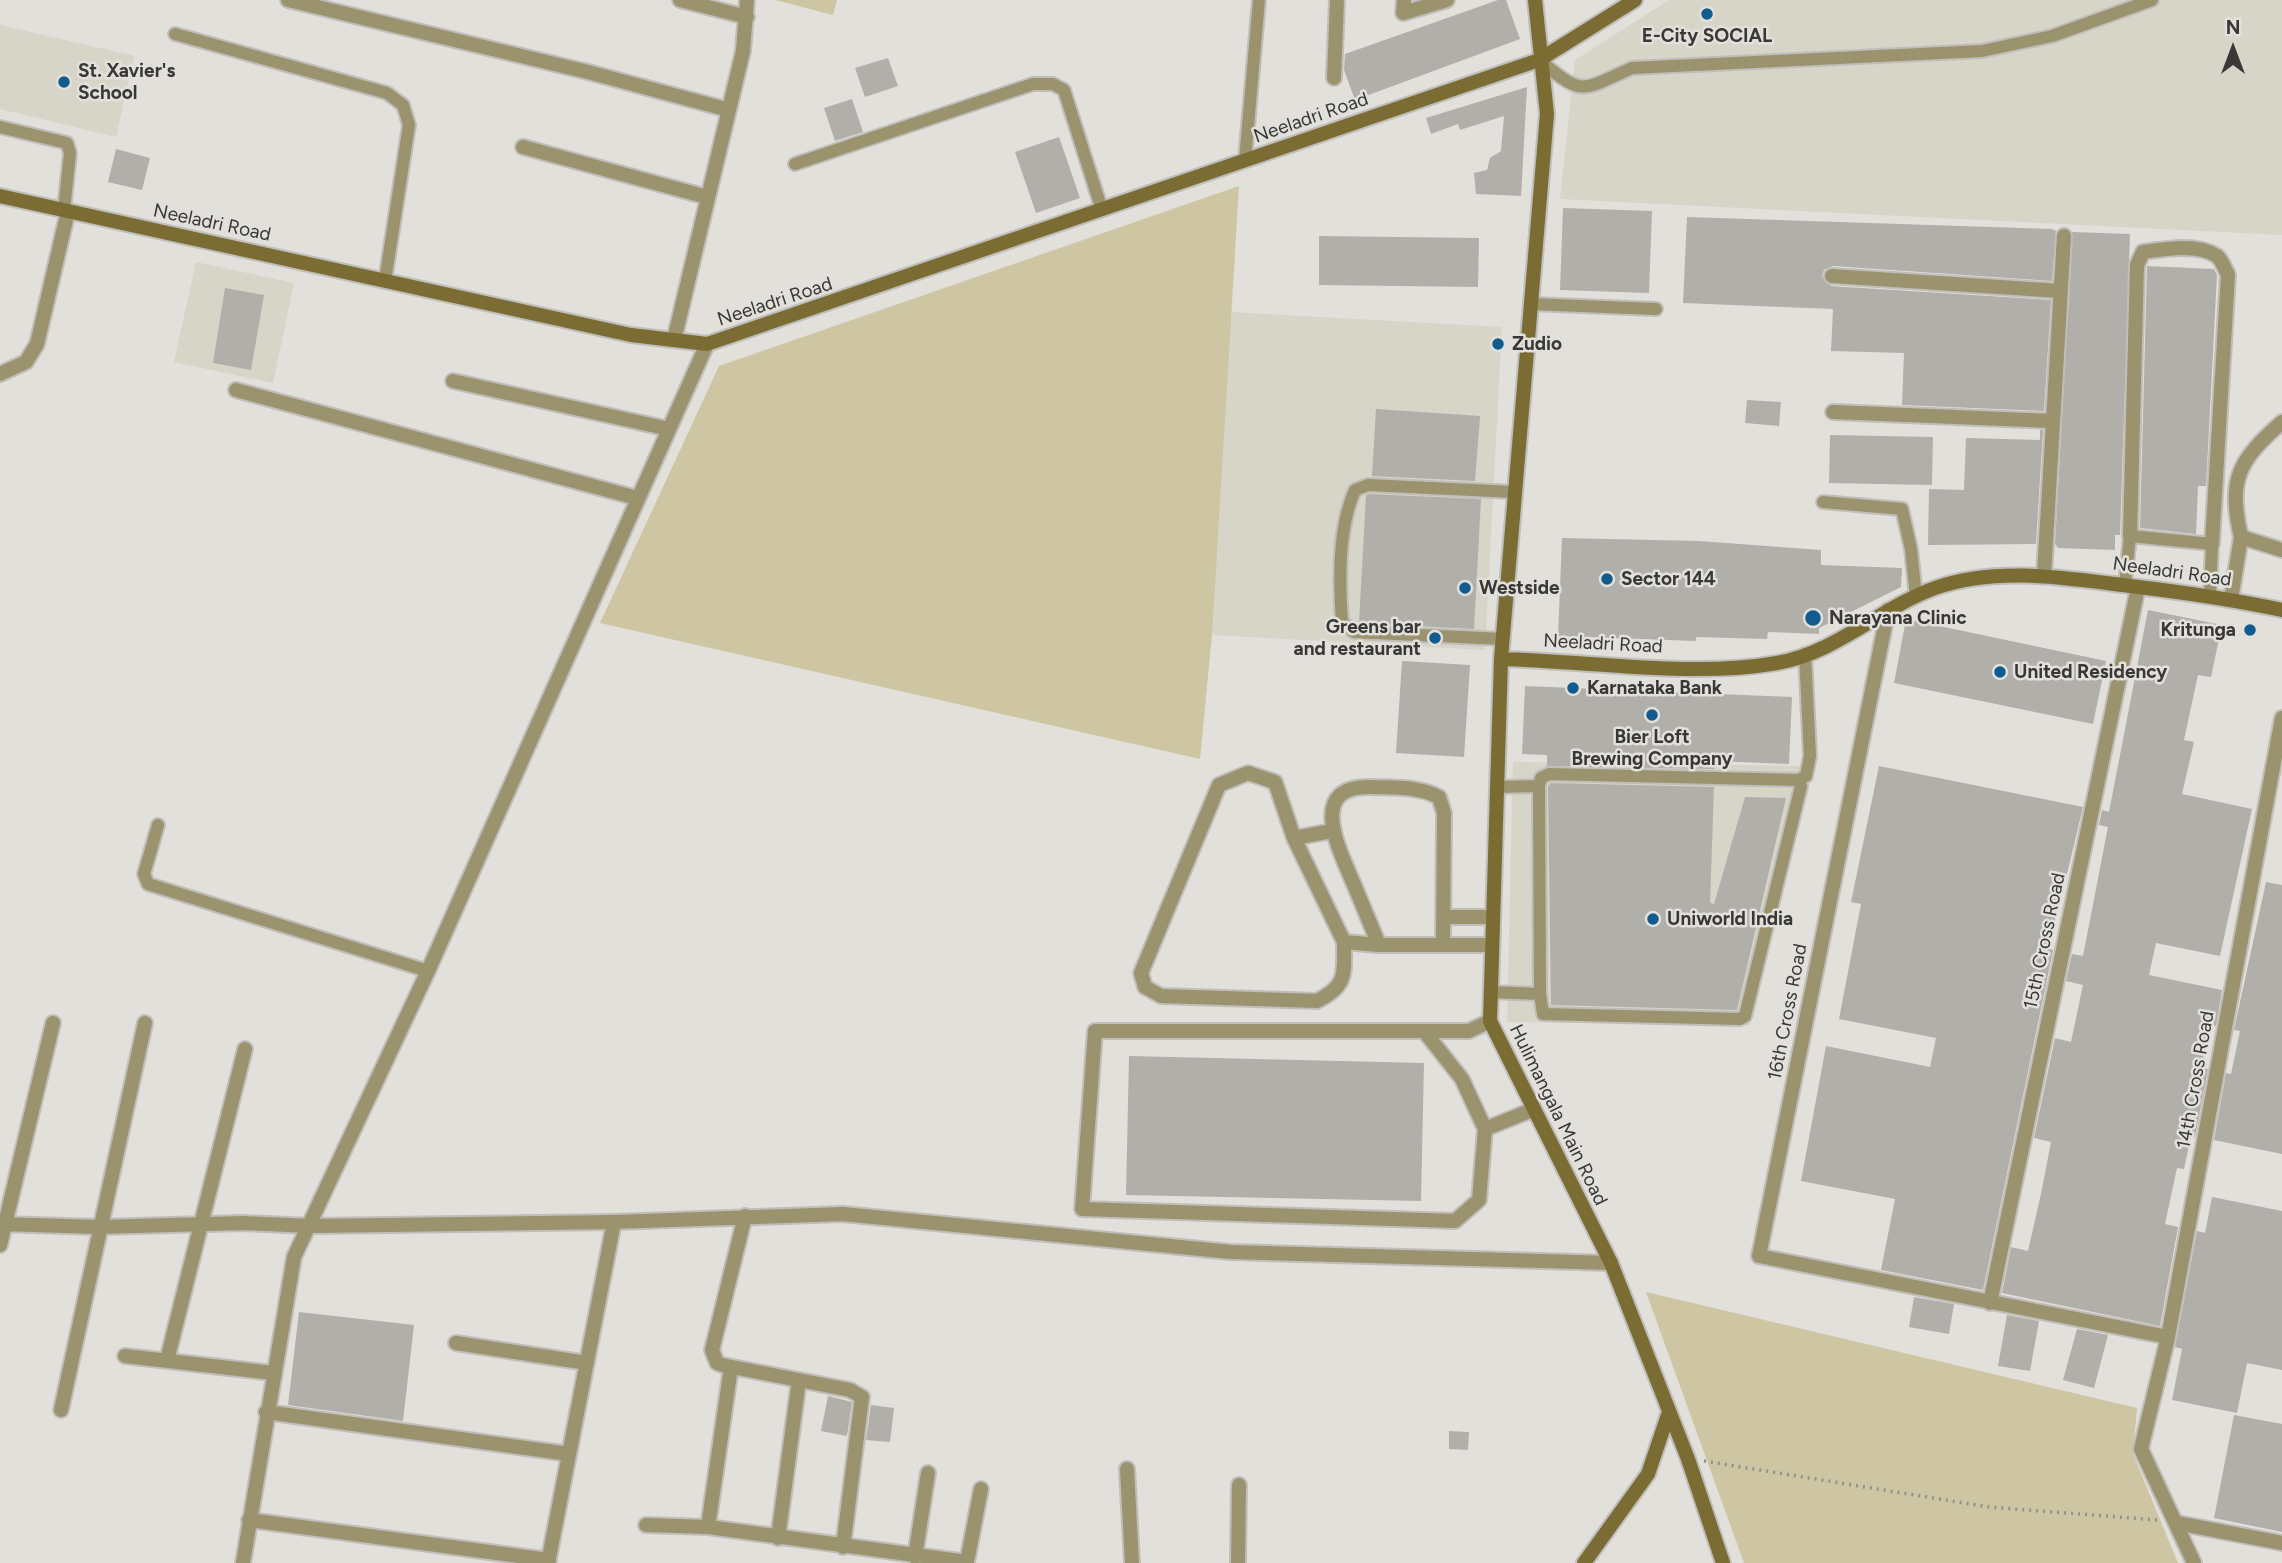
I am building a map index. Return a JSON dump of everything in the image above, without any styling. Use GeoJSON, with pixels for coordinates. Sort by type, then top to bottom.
{"type":"FeatureCollection","features":[{"type":"Feature","properties":{"kind":"main road"},"geometry":{"type":"LineString","coordinates":[[1501,659],[1547,114],[1539,60],[1535,0]]}},
{"type":"Feature","properties":{"kind":"main road","name":"Neeladri Road"},"geometry":{"type":"LineString","coordinates":[[0,196],[631,335],[707,344],[1539,60],[1635,0]]}},
{"type":"Feature","properties":{"kind":"main road","name":"Neeladri Road"},"geometry":{"type":"LineString","coordinates":[[1501,659],[1724,669],[1780,663],[1832,645],[1888,610],[1935,588],[1974,579],[2044,575],[2231,599],[2282,610]]}},
{"type":"Feature","properties":{"kind":"main road","name":"Hulimangala Main Road"},"geometry":{"type":"LineString","coordinates":[[1501,659],[1490,1021],[1611,1264],[1688,1459],[1723,1563]]}},
{"type":"Feature","properties":{"kind":"main road"},"geometry":{"type":"LineString","coordinates":[[1584,1563],[1648,1474],[1669,1412]]}},
{"type":"Feature","properties":{"kind":"street"},"geometry":{"type":"LineString","coordinates":[[288,0],[588,72],[729,110]]}},
{"type":"Feature","properties":{"kind":"street"},"geometry":{"type":"LineString","coordinates":[[680,0],[747,17]]}},
{"type":"Feature","properties":{"kind":"street"},"geometry":{"type":"LineString","coordinates":[[674,340],[729,110],[747,17],[747,0]]}},
{"type":"Feature","properties":{"kind":"street"},"geometry":{"type":"LineString","coordinates":[[1334,78],[1337,0]]}},
{"type":"Feature","properties":{"kind":"street"},"geometry":{"type":"LineString","coordinates":[[1404,0],[1403,13],[1447,0]]}},
{"type":"Feature","properties":{"kind":"street"},"geometry":{"type":"LineString","coordinates":[[523,147],[707,197]]}},
{"type":"Feature","properties":{"kind":"street"},"geometry":{"type":"LineString","coordinates":[[0,374],[26,362],[37,344],[66,211]]}},
{"type":"Feature","properties":{"kind":"street"},"geometry":{"type":"LineString","coordinates":[[2044,575],[2064,236]]}},
{"type":"Feature","properties":{"kind":"street"},"geometry":{"type":"LineString","coordinates":[[2130,536],[2137,265],[2143,252],[2166,248],[2206,251],[2219,257],[2228,275],[2212,544]]}},
{"type":"Feature","properties":{"kind":"street"},"geometry":{"type":"LineString","coordinates":[[1832,276],[2060,291]]}},
{"type":"Feature","properties":{"kind":"street"},"geometry":{"type":"LineString","coordinates":[[243,1563],[266,1412],[294,1257],[311,1226],[428,971],[707,344]]}},
{"type":"Feature","properties":{"kind":"street"},"geometry":{"type":"LineString","coordinates":[[453,381],[669,429]]}},
{"type":"Feature","properties":{"kind":"street"},"geometry":{"type":"LineString","coordinates":[[236,390],[637,498]]}},
{"type":"Feature","properties":{"kind":"street"},"geometry":{"type":"LineString","coordinates":[[1833,412],[2052,421]]}},
{"type":"Feature","properties":{"kind":"street"},"geometry":{"type":"LineString","coordinates":[[2231,599],[2242,537],[2233,502],[2244,461],[2256,445],[2282,422]]}},
{"type":"Feature","properties":{"kind":"street"},"geometry":{"type":"LineString","coordinates":[[2242,537],[2282,550]]}},
{"type":"Feature","properties":{"kind":"street","name":"15th Cross Road"},"geometry":{"type":"LineString","coordinates":[[1990,1303],[2132,586]]}},
{"type":"Feature","properties":{"kind":"street","name":"16th Cross Road"},"geometry":{"type":"LineString","coordinates":[[1888,610],[1759,1256],[1990,1303]]}},
{"type":"Feature","properties":{"kind":"street","name":"14th Cross Road"},"geometry":{"type":"LineString","coordinates":[[2177,1523],[2141,1449],[2168,1337],[2282,718]]}},
{"type":"Feature","properties":{"kind":"street"},"geometry":{"type":"LineString","coordinates":[[1248,773],[1275,782],[1294,838],[1344,942],[1344,975],[1337,990],[1317,1001],[1161,996],[1145,987],[1141,973],[1219,785],[1248,773]]}},
{"type":"Feature","properties":{"kind":"street"},"geometry":{"type":"LineString","coordinates":[[1379,945],[1332,831],[1333,806],[1343,792],[1360,787],[1422,788],[1439,797],[1444,813],[1443,945]]}},
{"type":"Feature","properties":{"kind":"street"},"geometry":{"type":"LineString","coordinates":[[1294,838],[1332,831]]}},
{"type":"Feature","properties":{"kind":"street"},"geometry":{"type":"LineString","coordinates":[[1444,917],[1493,917]]}},
{"type":"Feature","properties":{"kind":"street"},"geometry":{"type":"LineString","coordinates":[[1344,942],[1379,945],[1492,945]]}},
{"type":"Feature","properties":{"kind":"street"},"geometry":{"type":"LineString","coordinates":[[1424,1031],[1462,1079],[1485,1129],[1479,1200],[1454,1221],[1082,1209],[1095,1031],[1424,1031],[1469,1031],[1490,1021]]}},
{"type":"Feature","properties":{"kind":"street"},"geometry":{"type":"LineString","coordinates":[[0,1245],[53,1024]]}},
{"type":"Feature","properties":{"kind":"street"},"geometry":{"type":"LineString","coordinates":[[61,1410],[145,1024]]}},
{"type":"Feature","properties":{"kind":"street"},"geometry":{"type":"LineString","coordinates":[[167,1360],[245,1049]]}},
{"type":"Feature","properties":{"kind":"street"},"geometry":{"type":"LineString","coordinates":[[1485,1129],[1532,1110]]}},
{"type":"Feature","properties":{"kind":"street"},"geometry":{"type":"LineString","coordinates":[[3,1224],[99,1227],[311,1226],[614,1222],[843,1214],[1231,1252],[1611,1264]]}},
{"type":"Feature","properties":{"kind":"street"},"geometry":{"type":"LineString","coordinates":[[745,1216],[712,1350],[717,1363],[850,1390],[862,1397],[843,1547]]}},
{"type":"Feature","properties":{"kind":"street"},"geometry":{"type":"LineString","coordinates":[[249,1520],[548,1561],[614,1222]]}},
{"type":"Feature","properties":{"kind":"street"},"geometry":{"type":"LineString","coordinates":[[1990,1303],[2168,1337]]}},
{"type":"Feature","properties":{"kind":"street"},"geometry":{"type":"LineString","coordinates":[[456,1343],[587,1363]]}},
{"type":"Feature","properties":{"kind":"street"},"geometry":{"type":"LineString","coordinates":[[125,1356],[273,1373]]}},
{"type":"Feature","properties":{"kind":"street"},"geometry":{"type":"LineString","coordinates":[[708,1527],[731,1367]]}},
{"type":"Feature","properties":{"kind":"street"},"geometry":{"type":"LineString","coordinates":[[778,1538],[799,1380]]}},
{"type":"Feature","properties":{"kind":"street"},"geometry":{"type":"LineString","coordinates":[[266,1412],[569,1454]]}},
{"type":"Feature","properties":{"kind":"street"},"geometry":{"type":"LineString","coordinates":[[1128,1469],[1132,1563]]}},
{"type":"Feature","properties":{"kind":"street"},"geometry":{"type":"LineString","coordinates":[[915,1557],[928,1473]]}},
{"type":"Feature","properties":{"kind":"street"},"geometry":{"type":"LineString","coordinates":[[1238,1563],[1239,1485]]}},
{"type":"Feature","properties":{"kind":"street"},"geometry":{"type":"LineString","coordinates":[[967,1562],[981,1489]]}},
{"type":"Feature","properties":{"kind":"street"},"geometry":{"type":"LineString","coordinates":[[2177,1523],[2282,1543]]}},
{"type":"Feature","properties":{"kind":"street"},"geometry":{"type":"LineString","coordinates":[[2177,1523],[2194,1563]]}},
{"type":"Feature","properties":{"kind":"street"},"geometry":{"type":"LineString","coordinates":[[646,1525],[708,1527],[973,1563]]}},
{"type":"Feature","properties":{"kind":"lane"},"geometry":{"type":"LineString","coordinates":[[1245,160],[1259,0]]}},
{"type":"Feature","properties":{"kind":"lane"},"geometry":{"type":"LineString","coordinates":[[1539,60],[1570,85],[1582,88],[1632,68],[1660,65],[1982,51],[2052,36],[2152,0]]}},
{"type":"Feature","properties":{"kind":"lane"},"geometry":{"type":"LineString","coordinates":[[175,34],[387,93],[403,105],[408,125],[385,281]]}},
{"type":"Feature","properties":{"kind":"lane"},"geometry":{"type":"LineString","coordinates":[[795,164],[1033,84],[1053,84],[1064,90],[1102,210]]}},
{"type":"Feature","properties":{"kind":"lane"},"geometry":{"type":"LineString","coordinates":[[0,127],[67,143],[70,153],[66,211]]}},
{"type":"Feature","properties":{"kind":"lane"},"geometry":{"type":"LineString","coordinates":[[1531,304],[1656,309]]}},
{"type":"Feature","properties":{"kind":"lane"},"geometry":{"type":"LineString","coordinates":[[1503,639],[1354,632],[1342,622],[1340,596],[1345,524],[1355,490],[1368,485],[1514,492]]}},
{"type":"Feature","properties":{"kind":"lane"},"geometry":{"type":"LineString","coordinates":[[1823,502],[1902,509],[1911,549],[1916,597]]}},
{"type":"Feature","properties":{"kind":"lane"},"geometry":{"type":"LineString","coordinates":[[2132,586],[2130,536],[2212,544],[2210,596]]}},
{"type":"Feature","properties":{"kind":"lane"},"geometry":{"type":"LineString","coordinates":[[1798,780],[1801,786],[1745,1016],[1740,1019],[1549,1016],[1540,1009],[1541,778],[1549,774],[1798,780],[1806,776],[1810,756],[1805,654]]}},
{"type":"Feature","properties":{"kind":"lane"},"geometry":{"type":"LineString","coordinates":[[1497,787],[1539,786]]}},
{"type":"Feature","properties":{"kind":"lane"},"geometry":{"type":"LineString","coordinates":[[158,825],[144,874],[148,884],[428,971]]}},
{"type":"Feature","properties":{"kind":"lane"},"geometry":{"type":"LineString","coordinates":[[1491,992],[1540,994]]}},
{"type":"Feature","properties":{"kind":"path"},"geometry":{"type":"LineString","coordinates":[[1688,1459],[1745,1465],[1989,1507],[2177,1523]]}},
{"type":"Feature","properties":{"kind":"shaded area"},"geometry":{"type":"Polygon","coordinates":[[[775,0],[837,0],[833,15],[775,0]]]}},
{"type":"Feature","properties":{"kind":"shaded area"},"geometry":{"type":"Polygon","coordinates":[[[1669,0],[2282,0],[2282,235],[1560,199],[1575,60],[1669,0]]]}},
{"type":"Feature","properties":{"kind":"shaded area","name":"St. Xavier's School"},"geometry":{"type":"Polygon","coordinates":[[[0,25],[134,56],[116,137],[0,109],[0,25]]]}},
{"type":"Feature","properties":{"kind":"shaded area"},"geometry":{"type":"Polygon","coordinates":[[[1239,186],[1212,635],[1200,759],[600,623],[719,366],[1239,186]]]}},
{"type":"Feature","properties":{"kind":"shaded area"},"geometry":{"type":"Polygon","coordinates":[[[196,262],[294,283],[273,383],[174,362],[196,262]]]}},
{"type":"Feature","properties":{"kind":"shaded area"},"geometry":{"type":"Polygon","coordinates":[[[1230,312],[1502,327],[1485,650],[1212,635],[1230,312]]]}},
{"type":"Feature","properties":{"kind":"shaded area","name":"Uniworld India"},"geometry":{"type":"Polygon","coordinates":[[[1513,762],[1814,766],[1750,1025],[1507,1022],[1513,762]]]}},
{"type":"Feature","properties":{"kind":"shaded area"},"geometry":{"type":"Polygon","coordinates":[[[1646,1292],[2137,1408],[2133,1454],[2178,1563],[1744,1563],[1646,1292]]]}},
{"type":"Feature","properties":{"kind":"building"},"geometry":{"type":"Polygon","coordinates":[[[1498,0],[1506,0],[1520,39],[1355,100],[1344,70],[1345,54],[1498,0]]]}},
{"type":"Feature","properties":{"kind":"building"},"geometry":{"type":"Polygon","coordinates":[[[888,58],[898,86],[865,97],[855,68],[888,58]]]}},
{"type":"Feature","properties":{"kind":"building"},"geometry":{"type":"Polygon","coordinates":[[[1527,87],[1521,196],[1476,194],[1474,173],[1487,170],[1490,158],[1501,151],[1504,116],[1460,130],[1458,124],[1431,134],[1426,118],[1527,87]]]}},
{"type":"Feature","properties":{"kind":"building"},"geometry":{"type":"Polygon","coordinates":[[[852,99],[863,132],[835,141],[824,108],[852,99]]]}},
{"type":"Feature","properties":{"kind":"building"},"geometry":{"type":"Polygon","coordinates":[[[1059,137],[1080,198],[1036,213],[1015,152],[1059,137]]]}},
{"type":"Feature","properties":{"kind":"building"},"geometry":{"type":"Polygon","coordinates":[[[116,149],[150,158],[142,190],[108,182],[116,149]]]}},
{"type":"Feature","properties":{"kind":"building"},"geometry":{"type":"Polygon","coordinates":[[[1563,208],[1652,211],[1649,293],[1560,290],[1563,208]]]}},
{"type":"Feature","properties":{"kind":"building"},"geometry":{"type":"Polygon","coordinates":[[[1687,217],[2056,231],[2052,281],[1833,266],[1824,270],[1822,276],[1831,286],[2051,300],[2044,411],[1902,405],[1904,353],[1831,351],[1833,309],[1683,303],[1687,217]]]}},
{"type":"Feature","properties":{"kind":"building"},"geometry":{"type":"Polygon","coordinates":[[[2072,232],[2130,234],[2120,535],[2115,535],[2115,550],[2058,548],[2055,544],[2072,232]]]}},
{"type":"Feature","properties":{"kind":"building"},"geometry":{"type":"Polygon","coordinates":[[[1319,236],[1479,238],[1478,287],[1319,285],[1319,236]]]}},
{"type":"Feature","properties":{"kind":"building"},"geometry":{"type":"Polygon","coordinates":[[[2147,266],[2214,269],[2217,275],[2206,486],[2198,486],[2196,534],[2140,528],[2147,266]]]}},
{"type":"Feature","properties":{"kind":"building"},"geometry":{"type":"Polygon","coordinates":[[[225,288],[264,295],[251,370],[213,363],[225,288]]]}},
{"type":"Feature","properties":{"kind":"building"},"geometry":{"type":"Polygon","coordinates":[[[1747,400],[1781,402],[1779,426],[1745,423],[1747,400]]]}},
{"type":"Feature","properties":{"kind":"building"},"geometry":{"type":"Polygon","coordinates":[[[1376,409],[1480,416],[1475,481],[1372,476],[1376,409]]]}},
{"type":"Feature","properties":{"kind":"building"},"geometry":{"type":"Polygon","coordinates":[[[2040,430],[2043,430],[2036,544],[1928,545],[1929,489],[1964,490],[1966,438],[2040,440],[2040,430]]]}},
{"type":"Feature","properties":{"kind":"building"},"geometry":{"type":"Polygon","coordinates":[[[1830,435],[1933,437],[1932,485],[1829,483],[1830,435]]]}},
{"type":"Feature","properties":{"kind":"building"},"geometry":{"type":"Polygon","coordinates":[[[1366,495],[1481,499],[1474,629],[1359,623],[1366,495]]]}},
{"type":"Feature","properties":{"kind":"building"},"geometry":{"type":"Polygon","coordinates":[[[1562,538],[1699,541],[1821,550],[1821,565],[1902,568],[1901,587],[1819,628],[1819,634],[1768,632],[1767,639],[1696,637],[1696,641],[1558,636],[1562,538]]]}},
{"type":"Feature","properties":{"kind":"building"},"geometry":{"type":"Polygon","coordinates":[[[2148,610],[2222,625],[2211,677],[2198,675],[2184,740],[2194,742],[2182,794],[2252,809],[2220,956],[2156,943],[2149,975],[2222,990],[2216,1026],[2210,1025],[2201,1068],[2208,1069],[2195,1137],[2191,1136],[2184,1169],[2177,1168],[2165,1224],[2178,1227],[2160,1326],[2002,1293],[2011,1247],[2028,1251],[2041,1194],[2051,1142],[2034,1138],[2055,1038],[2071,1042],[2083,985],[2066,981],[2072,954],[2083,956],[2108,827],[2099,825],[2102,810],[2109,812],[2148,610]]]}},
{"type":"Feature","properties":{"kind":"building","name":"United Residency"},"geometry":{"type":"Polygon","coordinates":[[[1906,619],[2106,661],[2093,724],[1894,683],[1906,619]]]}},
{"type":"Feature","properties":{"kind":"building"},"geometry":{"type":"Polygon","coordinates":[[[1402,661],[1470,665],[1464,757],[1396,753],[1402,661]]]}},
{"type":"Feature","properties":{"kind":"building"},"geometry":{"type":"Polygon","coordinates":[[[1525,686],[1792,697],[1789,764],[1715,761],[1715,769],[1547,766],[1547,755],[1522,754],[1525,686]]]}},
{"type":"Feature","properties":{"kind":"building"},"geometry":{"type":"Polygon","coordinates":[[[1879,766],[2083,807],[2067,874],[2064,873],[2049,949],[2053,950],[1983,1290],[1881,1270],[1895,1199],[1801,1181],[1826,1046],[1930,1067],[1936,1038],[1839,1019],[1861,904],[1851,902],[1879,766]]]}},
{"type":"Feature","properties":{"kind":"building","name":"Uniworld India"},"geometry":{"type":"Polygon","coordinates":[[[1551,783],[1714,787],[1710,903],[1714,904],[1745,797],[1786,798],[1737,1010],[1551,1005],[1548,787],[1551,783]]]}},
{"type":"Feature","properties":{"kind":"building"},"geometry":{"type":"Polygon","coordinates":[[[2266,882],[2282,885],[2282,1154],[2214,1140],[2226,1073],[2231,1074],[2240,1031],[2234,1030],[2266,882]]]}},
{"type":"Feature","properties":{"kind":"building"},"geometry":{"type":"Polygon","coordinates":[[[1129,1056],[1424,1063],[1421,1201],[1126,1195],[1129,1056]]]}},
{"type":"Feature","properties":{"kind":"building"},"geometry":{"type":"Polygon","coordinates":[[[2212,1197],[2282,1211],[2282,1370],[2247,1363],[2237,1413],[2172,1400],[2182,1349],[2175,1347],[2197,1231],[2205,1233],[2212,1197]]]}},
{"type":"Feature","properties":{"kind":"building"},"geometry":{"type":"Polygon","coordinates":[[[1914,1297],[1954,1304],[1949,1334],[1909,1327],[1914,1297]]]}},
{"type":"Feature","properties":{"kind":"building"},"geometry":{"type":"Polygon","coordinates":[[[299,1312],[414,1325],[403,1421],[288,1405],[299,1312]]]}},
{"type":"Feature","properties":{"kind":"building"},"geometry":{"type":"Polygon","coordinates":[[[2007,1315],[2039,1321],[2030,1371],[1998,1366],[2007,1315]]]}},
{"type":"Feature","properties":{"kind":"building"},"geometry":{"type":"Polygon","coordinates":[[[2077,1329],[2108,1335],[2094,1388],[2063,1380],[2077,1329]]]}},
{"type":"Feature","properties":{"kind":"building"},"geometry":{"type":"Polygon","coordinates":[[[828,1396],[852,1402],[847,1436],[821,1431],[828,1396]]]}},
{"type":"Feature","properties":{"kind":"building"},"geometry":{"type":"Polygon","coordinates":[[[871,1405],[894,1408],[890,1442],[866,1440],[871,1405]]]}},
{"type":"Feature","properties":{"kind":"building"},"geometry":{"type":"Polygon","coordinates":[[[2234,1415],[2282,1424],[2282,1532],[2214,1518],[2234,1415]]]}},
{"type":"Feature","properties":{"kind":"building"},"geometry":{"type":"Polygon","coordinates":[[[1449,1431],[1469,1432],[1468,1450],[1449,1449],[1449,1431]]]}},
{"type":"Feature","properties":{"kind":"place","name":"E-City SOCIAL"},"geometry":{"type":"Point","coordinates":[1707,14]}},
{"type":"Feature","properties":{"kind":"place","name":"St. Xavier's School"},"geometry":{"type":"Point","coordinates":[64,82]}},
{"type":"Feature","properties":{"kind":"place","name":"Zudio"},"geometry":{"type":"Point","coordinates":[1498,344]}},
{"type":"Feature","properties":{"kind":"place","name":"Sector 144"},"geometry":{"type":"Point","coordinates":[1607,579]}},
{"type":"Feature","properties":{"kind":"place","name":"Westside"},"geometry":{"type":"Point","coordinates":[1465,588]}},
{"type":"Feature","properties":{"kind":"place","name":"Narayana Clinic"},"geometry":{"type":"Point","coordinates":[1813,618]}},
{"type":"Feature","properties":{"kind":"place","name":"Kritunga"},"geometry":{"type":"Point","coordinates":[2250,630]}},
{"type":"Feature","properties":{"kind":"place","name":"Greens bar and restaurant"},"geometry":{"type":"Point","coordinates":[1435,638]}},
{"type":"Feature","properties":{"kind":"place","name":"United Residency"},"geometry":{"type":"Point","coordinates":[2000,672]}},
{"type":"Feature","properties":{"kind":"place","name":"Karnataka Bank"},"geometry":{"type":"Point","coordinates":[1573,688]}},
{"type":"Feature","properties":{"kind":"place","name":"Bier Loft Brewing Company"},"geometry":{"type":"Point","coordinates":[1652,715]}},
{"type":"Feature","properties":{"kind":"place","name":"Uniworld India"},"geometry":{"type":"Point","coordinates":[1653,919]}}]}
